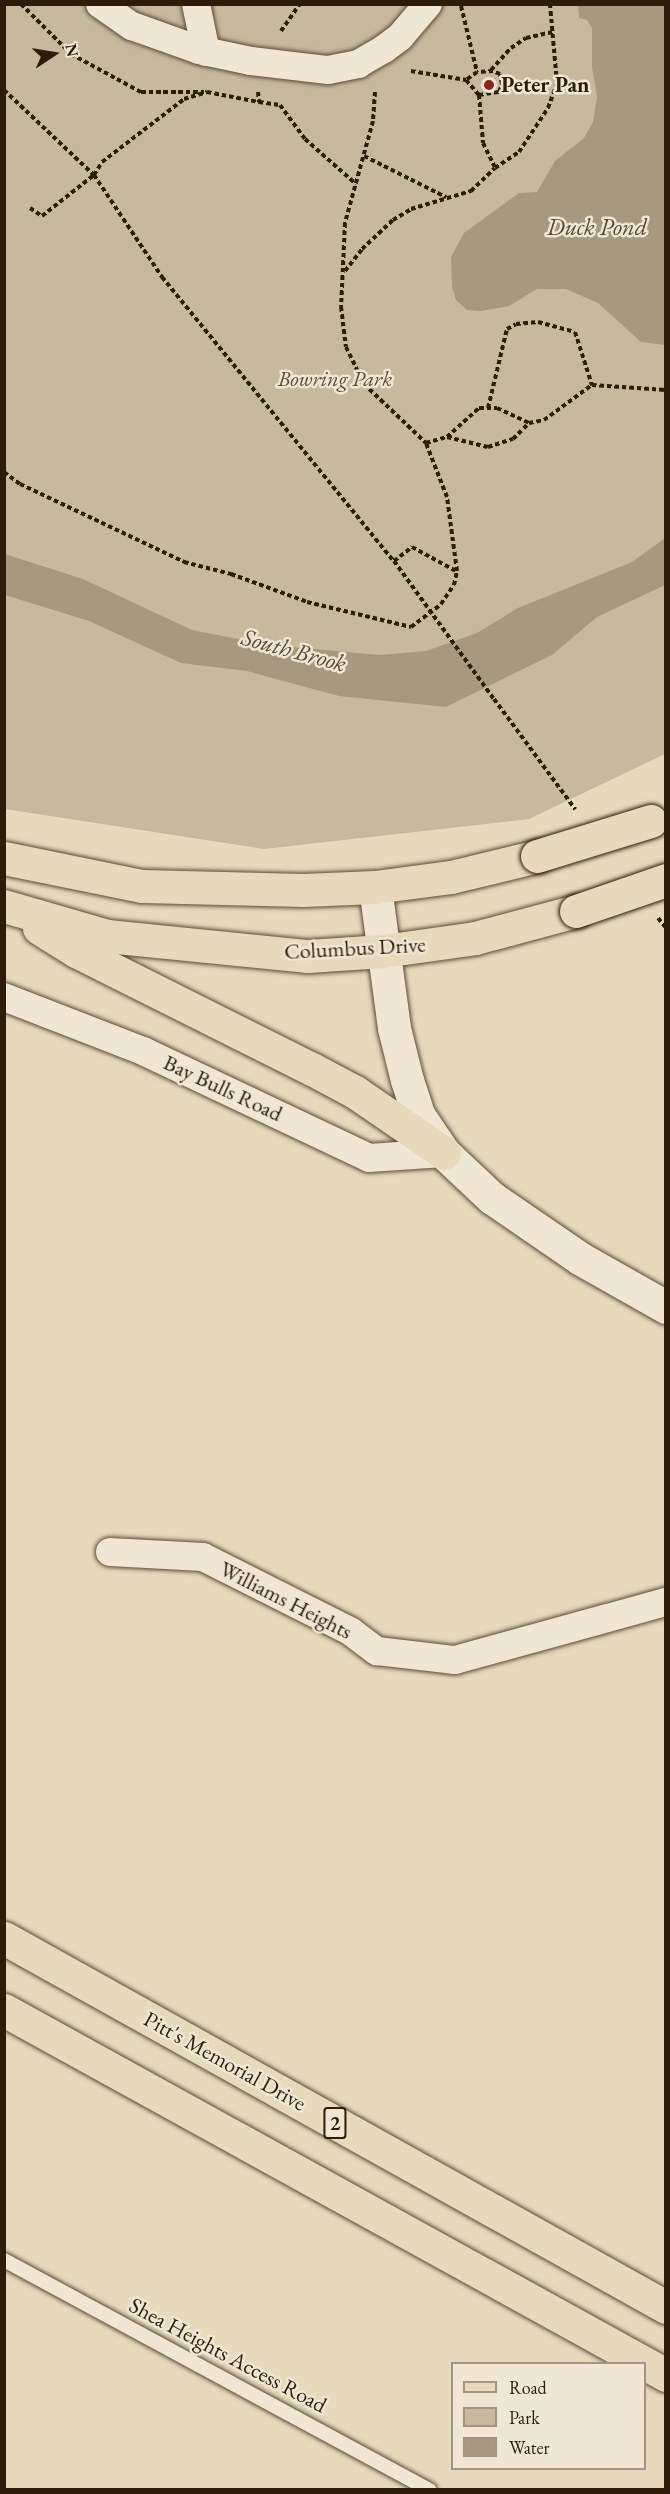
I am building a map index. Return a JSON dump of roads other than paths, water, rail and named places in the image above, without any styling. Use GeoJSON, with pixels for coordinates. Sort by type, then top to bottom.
{"type":"FeatureCollection","features":[{"type":"Feature","properties":{"kind":"main road"},"geometry":{"type":"LineString","coordinates":[[4,858],[142,886],[217,890],[375,887],[451,877],[537,856],[658,817]]}},
{"type":"Feature","properties":{"kind":"main road","name":"Columbus Drive"},"geometry":{"type":"LineString","coordinates":[[5,906],[107,936],[209,948],[308,956],[383,951],[474,938],[576,911],[666,880]]}},
{"type":"Feature","properties":{"kind":"main road"},"geometry":{"type":"LineString","coordinates":[[5,906],[76,951],[235,1027],[338,1083],[444,1153]]}},
{"type":"Feature","properties":{"kind":"main road","name":"Pitt's Memorial Drive"},"geometry":{"type":"LineString","coordinates":[[13,1941],[666,2307]]}},
{"type":"Feature","properties":{"kind":"main road"},"geometry":{"type":"LineString","coordinates":[[4,2010],[642,2362]]}},
{"type":"Feature","properties":{"kind":"main road"},"geometry":{"type":"LineString","coordinates":[[646,2364],[666,2375]]}},
{"type":"Feature","properties":{"kind":"street"},"geometry":{"type":"LineString","coordinates":[[100,4],[132,26],[206,52],[328,70],[358,64],[373,56],[400,37],[428,4]]}},
{"type":"Feature","properties":{"kind":"street"},"geometry":{"type":"LineString","coordinates":[[196,4],[206,52]]}},
{"type":"Feature","properties":{"kind":"street"},"geometry":{"type":"LineString","coordinates":[[375,887],[383,951],[407,1080],[419,1116],[444,1153],[492,1198],[581,1259],[666,1306]]}},
{"type":"Feature","properties":{"kind":"street","name":"Bay Bulls Road"},"geometry":{"type":"LineString","coordinates":[[4,997],[143,1051],[369,1158],[444,1153]]}},
{"type":"Feature","properties":{"kind":"street","name":"Williams Heights"},"geometry":{"type":"LineString","coordinates":[[110,1552],[203,1557],[350,1631],[377,1651],[455,1660],[666,1602]]}},
{"type":"Feature","properties":{"kind":"lane","name":"Shea Heights Access Road"},"geometry":{"type":"LineString","coordinates":[[4,2260],[430,2490]]}},
{"type":"Feature","properties":{"kind":"water","name":"Duck Pond"},"geometry":{"type":"Polygon","coordinates":[[[578,5],[665,5],[665,345],[641,342],[598,303],[566,289],[537,289],[509,306],[481,311],[467,310],[456,300],[452,287],[451,257],[464,233],[519,193],[537,192],[555,161],[584,138],[593,122],[597,97],[592,67],[592,28],[587,20],[579,18],[578,5]]]}},
{"type":"Feature","properties":{"kind":"water","name":"South Brook"},"geometry":{"type":"Polygon","coordinates":[[[665,538],[665,585],[597,617],[552,655],[446,707],[339,696],[247,671],[181,663],[89,621],[5,595],[5,554],[83,579],[192,630],[269,645],[380,655],[426,651],[477,633],[518,608],[632,562],[665,538]]]}},
{"type":"Feature","properties":{"kind":"place","name":"Peter Pan"},"geometry":{"type":"Point","coordinates":[489,85]}},
{"type":"Feature","properties":{"kind":"park label","name":"Bowring Park"},"geometry":{"type":"Point","coordinates":[335,379]}}]}
